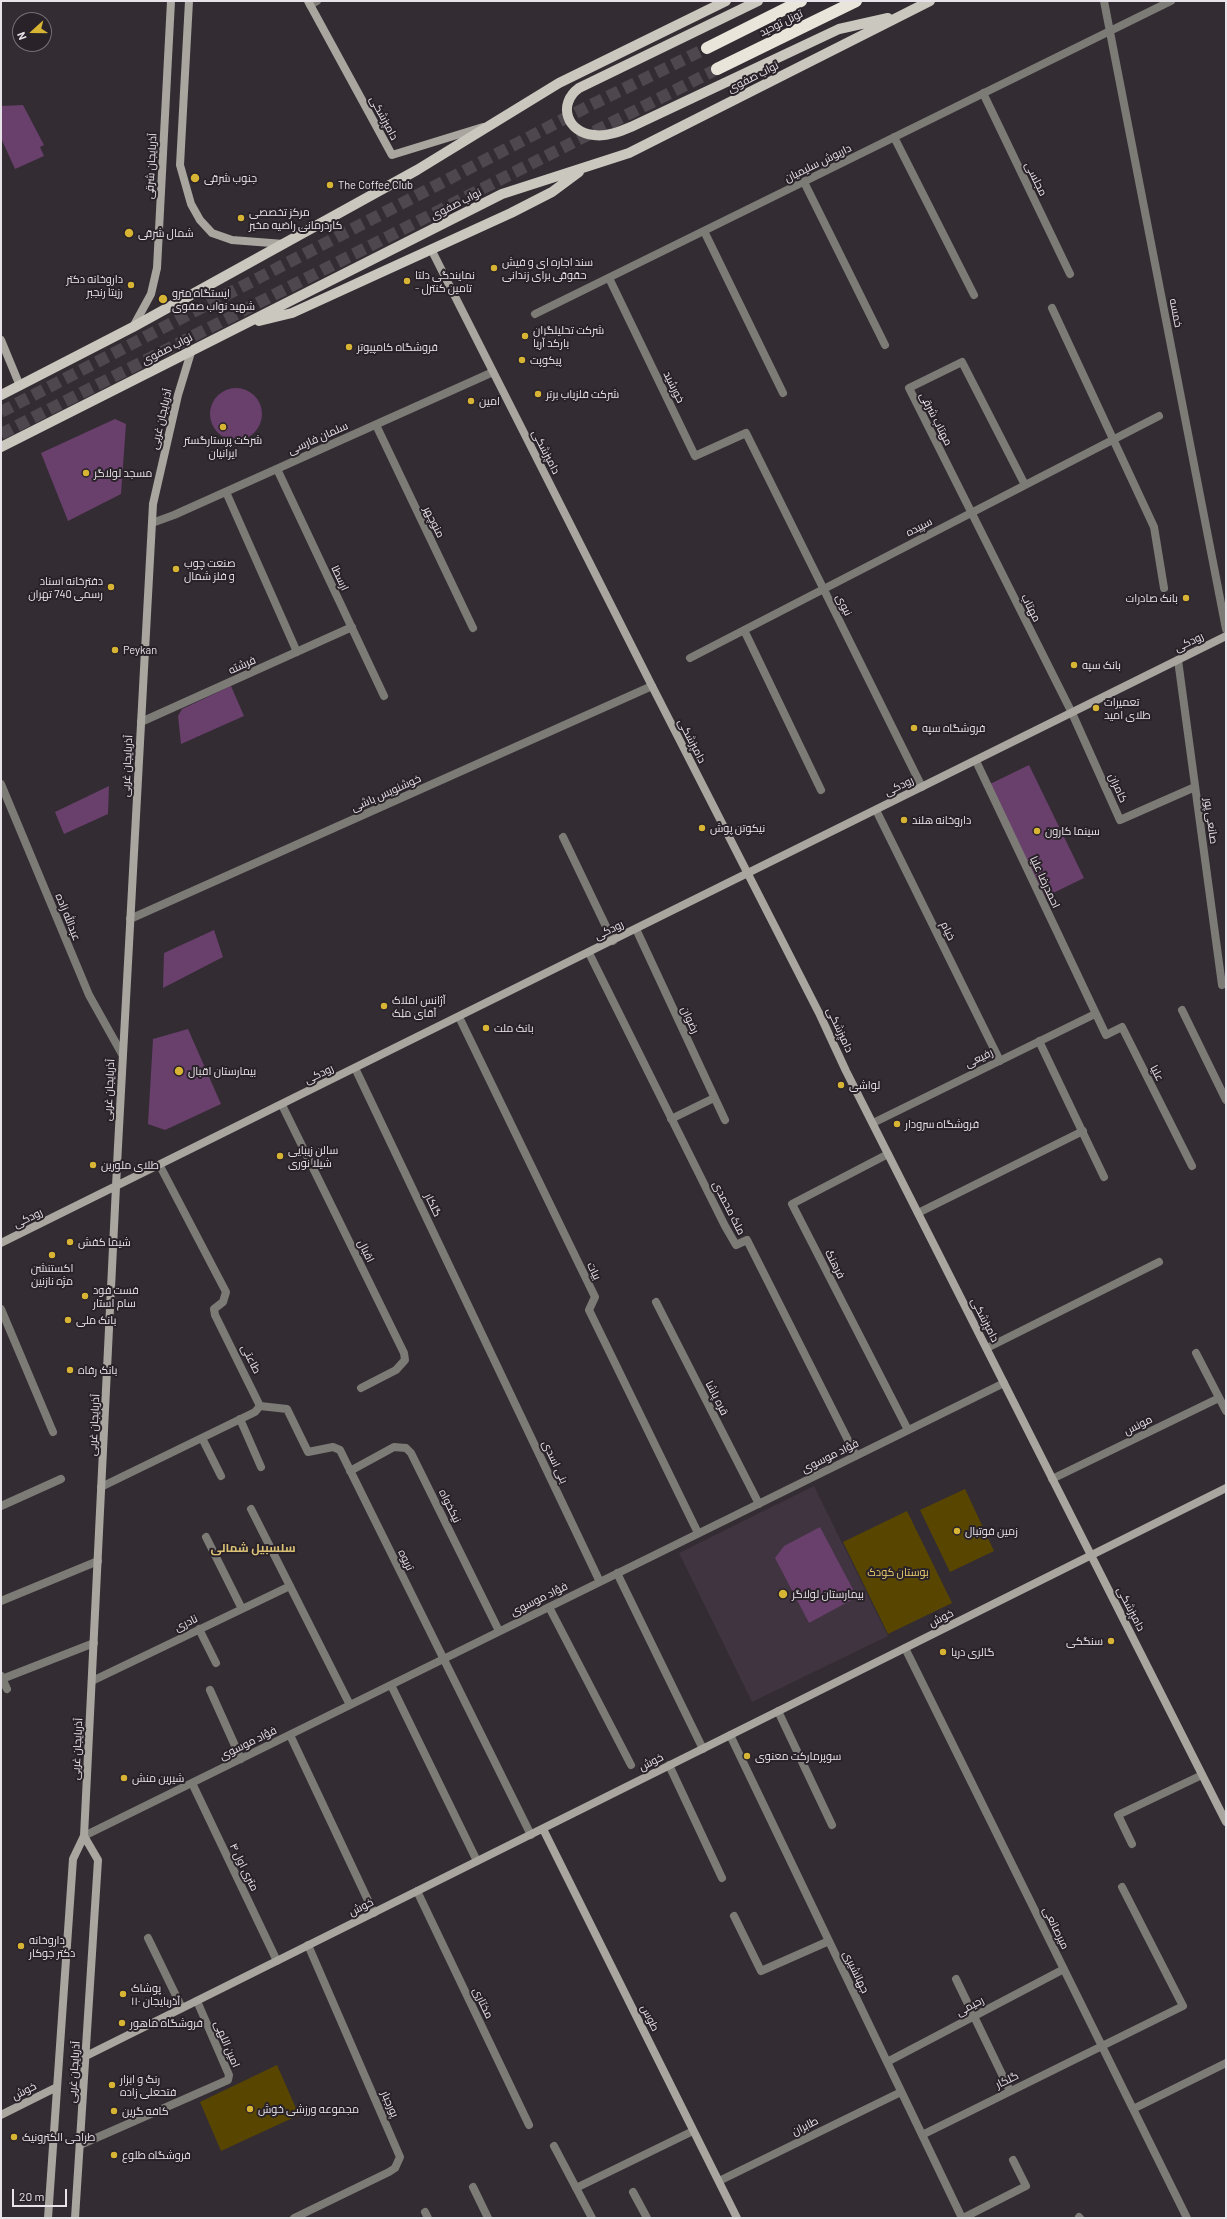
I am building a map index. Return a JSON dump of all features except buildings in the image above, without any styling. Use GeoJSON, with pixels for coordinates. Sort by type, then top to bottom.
{"type":"FeatureCollection","features":[{"type":"Feature","properties":{"kind":"highway","name":"تونل توحید"},"geometry":{"type":"LineString","coordinates":[[707,48],[801,1]]}},
{"type":"Feature","properties":{"kind":"highway","name":"تونل توحید"},"geometry":{"type":"LineString","coordinates":[[717,69],[856,1]]}},
{"type":"Feature","properties":{"kind":"main road","name":"آذربایجان شرقی"},"geometry":{"type":"LineString","coordinates":[[133,327],[151,294],[157,268],[171,1]]}},
{"type":"Feature","properties":{"kind":"main road"},"geometry":{"type":"LineString","coordinates":[[189,1],[180,165],[191,204],[200,220],[212,233],[232,240],[285,244]]}},
{"type":"Feature","properties":{"kind":"main road"},"geometry":{"type":"LineString","coordinates":[[1,395],[133,327],[285,244],[417,170],[559,83],[726,1]]}},
{"type":"Feature","properties":{"kind":"main road"},"geometry":{"type":"LineString","coordinates":[[758,1],[574,91],[568,102],[568,114],[572,126],[583,133],[595,136],[615,133],[633,126],[839,29],[900,16]]}},
{"type":"Feature","properties":{"kind":"main road","name":"نواب صفوی"},"geometry":{"type":"LineString","coordinates":[[1,447],[502,194],[630,153],[930,1]]}},
{"type":"Feature","properties":{"kind":"main road","name":"دامپزشکی"},"geometry":{"type":"LineString","coordinates":[[312,2],[392,156],[490,124]]}},
{"type":"Feature","properties":{"kind":"main road"},"geometry":{"type":"LineString","coordinates":[[244,325],[292,313],[431,249],[552,192],[584,167]]}},
{"type":"Feature","properties":{"kind":"main road","name":"دامپزشکی"},"geometry":{"type":"LineString","coordinates":[[431,249],[747,874],[820,1014],[918,1214],[1226,1822]]}},
{"type":"Feature","properties":{"kind":"main road"},"geometry":{"type":"LineString","coordinates":[[1,340],[20,386]]}},
{"type":"Feature","properties":{"kind":"main road","name":"آذربایجان غربی"},"geometry":{"type":"LineString","coordinates":[[48,2218],[73,1859],[84,1836],[122,1054],[153,504],[178,395],[192,350]]}},
{"type":"Feature","properties":{"kind":"main road","name":"رودکی"},"geometry":{"type":"LineString","coordinates":[[1,1243],[160,1166],[1226,636]]}},
{"type":"Feature","properties":{"kind":"main road","name":"خوش"},"geometry":{"type":"LineString","coordinates":[[86,2056],[1226,1488]]}},
{"type":"Feature","properties":{"kind":"main road","name":"طوس"},"geometry":{"type":"LineString","coordinates":[[543,1828],[737,2218]]}},
{"type":"Feature","properties":{"kind":"main road","name":"آذربایجان غربی"},"geometry":{"type":"LineString","coordinates":[[75,2218],[98,1860],[84,1836]]}},
{"type":"Feature","properties":{"kind":"main road","name":"خوش"},"geometry":{"type":"LineString","coordinates":[[1,2115],[57,2087]]}},
{"type":"Feature","properties":{"kind":"street","name":"خمسه"},"geometry":{"type":"LineString","coordinates":[[1104,1],[1226,629]]}},
{"type":"Feature","properties":{"kind":"street","name":"داریوش سلیمیان"},"geometry":{"type":"LineString","coordinates":[[535,314],[1171,1]]}},
{"type":"Feature","properties":{"kind":"street","name":"مجلسی"},"geometry":{"type":"LineString","coordinates":[[983,93],[1070,274]]}},
{"type":"Feature","properties":{"kind":"street"},"geometry":{"type":"LineString","coordinates":[[894,137],[974,295]]}},
{"type":"Feature","properties":{"kind":"street"},"geometry":{"type":"LineString","coordinates":[[804,182],[885,345]]}},
{"type":"Feature","properties":{"kind":"street"},"geometry":{"type":"LineString","coordinates":[[704,231],[783,393]]}},
{"type":"Feature","properties":{"kind":"street","name":"خورشید"},"geometry":{"type":"LineString","coordinates":[[609,278],[695,456],[746,433]]}},
{"type":"Feature","properties":{"kind":"street"},"geometry":{"type":"LineString","coordinates":[[1052,308],[1112,440],[1154,527],[1164,588]]}},
{"type":"Feature","properties":{"kind":"street","name":"مهتاب شرقی"},"geometry":{"type":"LineString","coordinates":[[971,513],[909,388],[962,362],[1025,485]]}},
{"type":"Feature","properties":{"kind":"street","name":"سلمان فارسی"},"geometry":{"type":"LineString","coordinates":[[152,523],[226,492],[493,372]]}},
{"type":"Feature","properties":{"kind":"street","name":"سپیده"},"geometry":{"type":"LineString","coordinates":[[690,658],[1159,416]]}},
{"type":"Feature","properties":{"kind":"street","name":"منوچهر"},"geometry":{"type":"LineString","coordinates":[[376,425],[473,628]]}},
{"type":"Feature","properties":{"kind":"street","name":"نبوی"},"geometry":{"type":"LineString","coordinates":[[746,433],[922,787]]}},
{"type":"Feature","properties":{"kind":"street","name":"ارسطا"},"geometry":{"type":"LineString","coordinates":[[277,469],[384,696]]}},
{"type":"Feature","properties":{"kind":"street"},"geometry":{"type":"LineString","coordinates":[[226,492],[297,652]]}},
{"type":"Feature","properties":{"kind":"street","name":"مهتاب"},"geometry":{"type":"LineString","coordinates":[[971,513],[1072,713]]}},
{"type":"Feature","properties":{"kind":"street","name":"فرشته"},"geometry":{"type":"LineString","coordinates":[[141,722],[352,627]]}},
{"type":"Feature","properties":{"kind":"street"},"geometry":{"type":"LineString","coordinates":[[744,630],[821,790]]}},
{"type":"Feature","properties":{"kind":"street","name":"صانعی پور"},"geometry":{"type":"LineString","coordinates":[[1178,660],[1222,985]]}},
{"type":"Feature","properties":{"kind":"street","name":"خوشنویس باشی"},"geometry":{"type":"LineString","coordinates":[[130,919],[652,686]]}},
{"type":"Feature","properties":{"kind":"street","name":"کامران"},"geometry":{"type":"LineString","coordinates":[[1072,713],[1120,820],[1195,787]]}},
{"type":"Feature","properties":{"kind":"street","name":"احمدرضا علیا"},"geometry":{"type":"LineString","coordinates":[[976,761],[1095,1014]]}},
{"type":"Feature","properties":{"kind":"street","name":"عبدالله زاده"},"geometry":{"type":"LineString","coordinates":[[1,784],[89,995],[122,1054]]}},
{"type":"Feature","properties":{"kind":"street","name":"خیام"},"geometry":{"type":"LineString","coordinates":[[876,810],[1000,1061]]}},
{"type":"Feature","properties":{"kind":"street"},"geometry":{"type":"LineString","coordinates":[[563,837],[613,941]]}},
{"type":"Feature","properties":{"kind":"street","name":"رضوان"},"geometry":{"type":"LineString","coordinates":[[636,929],[725,1120]]}},
{"type":"Feature","properties":{"kind":"street","name":"ملک محمدی"},"geometry":{"type":"LineString","coordinates":[[589,953],[671,1119],[736,1245],[747,1240],[856,1456]]}},
{"type":"Feature","properties":{"kind":"street"},"geometry":{"type":"LineString","coordinates":[[1182,1010],[1226,1100]]}},
{"type":"Feature","properties":{"kind":"street","name":"رفیعی"},"geometry":{"type":"LineString","coordinates":[[873,1123],[1095,1014]]}},
{"type":"Feature","properties":{"kind":"street","name":"علیا"},"geometry":{"type":"LineString","coordinates":[[1095,1014],[1106,1035],[1122,1027],[1192,1166]]}},
{"type":"Feature","properties":{"kind":"street","name":"بیات"},"geometry":{"type":"LineString","coordinates":[[459,1017],[595,1297],[589,1310],[698,1533]]}},
{"type":"Feature","properties":{"kind":"street"},"geometry":{"type":"LineString","coordinates":[[1039,1042],[1083,1130],[1104,1177]]}},
{"type":"Feature","properties":{"kind":"street","name":"گلکار"},"geometry":{"type":"LineString","coordinates":[[355,1068],[490,1351]]}},
{"type":"Feature","properties":{"kind":"street"},"geometry":{"type":"LineString","coordinates":[[671,1119],[714,1098]]}},
{"type":"Feature","properties":{"kind":"street","name":"اقبال"},"geometry":{"type":"LineString","coordinates":[[282,1105],[404,1353],[405,1360],[396,1370],[361,1388]]}},
{"type":"Feature","properties":{"kind":"street"},"geometry":{"type":"LineString","coordinates":[[918,1214],[1083,1130]]}},
{"type":"Feature","properties":{"kind":"street","name":"فرهنگ"},"geometry":{"type":"LineString","coordinates":[[888,1154],[792,1204],[908,1430]]}},
{"type":"Feature","properties":{"kind":"street","name":"طاعتی"},"geometry":{"type":"LineString","coordinates":[[160,1166],[226,1292],[223,1302],[214,1309],[259,1399],[260,1406]]}},
{"type":"Feature","properties":{"kind":"street"},"geometry":{"type":"LineString","coordinates":[[987,1348],[1159,1262]]}},
{"type":"Feature","properties":{"kind":"street","name":"قره پاشا"},"geometry":{"type":"LineString","coordinates":[[656,1302],[759,1504]]}},
{"type":"Feature","properties":{"kind":"street"},"geometry":{"type":"LineString","coordinates":[[1,1309],[53,1432]]}},
{"type":"Feature","properties":{"kind":"street","name":"بنی اسدی"},"geometry":{"type":"LineString","coordinates":[[490,1351],[600,1582]]}},
{"type":"Feature","properties":{"kind":"street"},"geometry":{"type":"LineString","coordinates":[[1196,1353],[1226,1412]]}},
{"type":"Feature","properties":{"kind":"street","name":"فؤاد موسوی"},"geometry":{"type":"LineString","coordinates":[[84,1836],[1004,1382]]}},
{"type":"Feature","properties":{"kind":"street","name":"مونس"},"geometry":{"type":"LineString","coordinates":[[1052,1479],[1219,1398]]}},
{"type":"Feature","properties":{"kind":"street"},"geometry":{"type":"LineString","coordinates":[[101,1487],[255,1412],[260,1406]]}},
{"type":"Feature","properties":{"kind":"street","name":"تریوه"},"geometry":{"type":"LineString","coordinates":[[260,1406],[287,1409],[308,1452],[333,1447],[340,1450],[530,1835]]}},
{"type":"Feature","properties":{"kind":"street"},"geometry":{"type":"LineString","coordinates":[[240,1419],[261,1467]]}},
{"type":"Feature","properties":{"kind":"street"},"geometry":{"type":"LineString","coordinates":[[202,1438],[221,1476]]}},
{"type":"Feature","properties":{"kind":"street","name":"نیکخواه"},"geometry":{"type":"LineString","coordinates":[[350,1471],[394,1448],[406,1448],[411,1452],[499,1631]]}},
{"type":"Feature","properties":{"kind":"street"},"geometry":{"type":"LineString","coordinates":[[1,1506],[61,1479]]}},
{"type":"Feature","properties":{"kind":"street"},"geometry":{"type":"LineString","coordinates":[[251,1509],[350,1705]]}},
{"type":"Feature","properties":{"kind":"street"},"geometry":{"type":"LineString","coordinates":[[206,1537],[242,1609]]}},
{"type":"Feature","properties":{"kind":"street"},"geometry":{"type":"LineString","coordinates":[[1,1601],[98,1561]]}},
{"type":"Feature","properties":{"kind":"street"},"geometry":{"type":"LineString","coordinates":[[617,1573],[703,1749]]}},
{"type":"Feature","properties":{"kind":"street","name":"نادری"},"geometry":{"type":"LineString","coordinates":[[92,1681],[290,1586]]}},
{"type":"Feature","properties":{"kind":"street"},"geometry":{"type":"LineString","coordinates":[[549,1607],[631,1765]]}},
{"type":"Feature","properties":{"kind":"street"},"geometry":{"type":"LineString","coordinates":[[199,1629],[216,1663]]}},
{"type":"Feature","properties":{"kind":"street"},"geometry":{"type":"LineString","coordinates":[[7,1689],[2,1677],[94,1643]]}},
{"type":"Feature","properties":{"kind":"street","name":"میرصانعی"},"geometry":{"type":"LineString","coordinates":[[905,1648],[1187,2218]]}},
{"type":"Feature","properties":{"kind":"street"},"geometry":{"type":"LineString","coordinates":[[391,1685],[477,1861]]}},
{"type":"Feature","properties":{"kind":"street"},"geometry":{"type":"LineString","coordinates":[[210,1690],[241,1759]]}},
{"type":"Feature","properties":{"kind":"street"},"geometry":{"type":"LineString","coordinates":[[778,1711],[832,1826]]}},
{"type":"Feature","properties":{"kind":"street"},"geometry":{"type":"LineString","coordinates":[[290,1735],[374,1913]]}},
{"type":"Feature","properties":{"kind":"street","name":"جهانشیری"},"geometry":{"type":"LineString","coordinates":[[730,1735],[962,2218]]}},
{"type":"Feature","properties":{"kind":"street"},"geometry":{"type":"LineString","coordinates":[[669,1766],[722,1878]]}},
{"type":"Feature","properties":{"kind":"street"},"geometry":{"type":"LineString","coordinates":[[1132,1844],[1118,1815],[1202,1775]]}},
{"type":"Feature","properties":{"kind":"street","name":"۴ متری اول"},"geometry":{"type":"LineString","coordinates":[[192,1783],[277,1961]]}},
{"type":"Feature","properties":{"kind":"street","name":"گلکار"},"geometry":{"type":"LineString","coordinates":[[922,2135],[1101,2045],[1183,2006],[1122,1887]]}},
{"type":"Feature","properties":{"kind":"street","name":"مختاری"},"geometry":{"type":"LineString","coordinates":[[417,1891],[529,2125]]}},
{"type":"Feature","properties":{"kind":"street"},"geometry":{"type":"LineString","coordinates":[[734,1916],[761,1971],[829,1942]]}},
{"type":"Feature","properties":{"kind":"street"},"geometry":{"type":"LineString","coordinates":[[148,1938],[182,2008]]}},
{"type":"Feature","properties":{"kind":"street","name":"پورجبار"},"geometry":{"type":"LineString","coordinates":[[294,2218],[389,2172],[395,2168],[400,2157],[308,1946]]}},
{"type":"Feature","properties":{"kind":"street","name":"رحیمی"},"geometry":{"type":"LineString","coordinates":[[887,2062],[1064,1969]]}},
{"type":"Feature","properties":{"kind":"street"},"geometry":{"type":"LineString","coordinates":[[956,1980],[1010,2091]]}},
{"type":"Feature","properties":{"kind":"street","name":"امین اللهی"},"geometry":{"type":"LineString","coordinates":[[80,2145],[228,2080],[229,2075],[197,2001]]}},
{"type":"Feature","properties":{"kind":"street"},"geometry":{"type":"LineString","coordinates":[[1133,2109],[1226,2063]]}},
{"type":"Feature","properties":{"kind":"street","name":"طابران"},"geometry":{"type":"LineString","coordinates":[[718,2181],[901,2092]]}},
{"type":"Feature","properties":{"kind":"street"},"geometry":{"type":"LineString","coordinates":[[576,2188],[693,2131]]}},
{"type":"Feature","properties":{"kind":"street"},"geometry":{"type":"LineString","coordinates":[[554,2146],[592,2218]]}},
{"type":"Feature","properties":{"kind":"street"},"geometry":{"type":"LineString","coordinates":[[962,2218],[1026,2186],[1013,2160]]}},
{"type":"Feature","properties":{"kind":"street"},"geometry":{"type":"LineString","coordinates":[[472,2187],[488,2218]]}},
{"type":"Feature","properties":{"kind":"street"},"geometry":{"type":"LineString","coordinates":[[633,2192],[647,2218]]}},
{"type":"Feature","properties":{"kind":"shaded area","name":"بیمارستان لولاگر"},"geometry":{"type":"Polygon","coordinates":[[[814,1486],[888,1636],[752,1702],[679,1553],[814,1486]]]}},
{"type":"Feature","properties":{"kind":"green space","name":"زمین فوتبال"},"geometry":{"type":"Polygon","coordinates":[[[965,1489],[994,1551],[950,1572],[920,1510],[965,1489]]]}},
{"type":"Feature","properties":{"kind":"green space","name":"بوستان کودک"},"geometry":{"type":"Polygon","coordinates":[[[907,1511],[952,1603],[888,1634],[843,1542],[907,1511]]]}},
{"type":"Feature","properties":{"kind":"green space","name":"مجموعه ورزشی خوش"},"geometry":{"type":"Polygon","coordinates":[[[277,2065],[299,2115],[221,2151],[200,2102],[277,2065]]]}},
{"type":"Feature","properties":{"kind":"tunnel"},"geometry":{"type":"LineString","coordinates":[[1,412],[587,107],[707,48]]}},
{"type":"Feature","properties":{"kind":"tunnel"},"geometry":{"type":"LineString","coordinates":[[1,434],[717,69]]}},
{"type":"Feature","properties":{"kind":"place","name":"جنوب شرقی"},"geometry":{"type":"Point","coordinates":[195,178]}},
{"type":"Feature","properties":{"kind":"place","name":"The Coffee Club"},"geometry":{"type":"Point","coordinates":[330,185]}},
{"type":"Feature","properties":{"kind":"place","name":"مرکز تخصصی کاردرمانی راضیه مخبر"},"geometry":{"type":"Point","coordinates":[241,218]}},
{"type":"Feature","properties":{"kind":"place","name":"شمال شرقی"},"geometry":{"type":"Point","coordinates":[129,233]}},
{"type":"Feature","properties":{"kind":"place","name":"سند اجاره ای و فیش حقوقی برای زندانی"},"geometry":{"type":"Point","coordinates":[494,268]}},
{"type":"Feature","properties":{"kind":"place","name":"نمایندگی دلتا - تامین کنترل"},"geometry":{"type":"Point","coordinates":[407,281]}},
{"type":"Feature","properties":{"kind":"place","name":"داروخانه دکتر رزیتا رنجبر"},"geometry":{"type":"Point","coordinates":[131,285]}},
{"type":"Feature","properties":{"kind":"place","name":"ایستگاه مترو شهید نواب صفوی"},"geometry":{"type":"Point","coordinates":[163,299]}},
{"type":"Feature","properties":{"kind":"place","name":"شرکت تحلیلگران بارکد آریا"},"geometry":{"type":"Point","coordinates":[525,336]}},
{"type":"Feature","properties":{"kind":"place","name":"فروشگاه کامپیوتر"},"geometry":{"type":"Point","coordinates":[349,347]}},
{"type":"Feature","properties":{"kind":"place","name":"پیکوپت"},"geometry":{"type":"Point","coordinates":[522,360]}},
{"type":"Feature","properties":{"kind":"place","name":"شرکت فلزیاب برتر"},"geometry":{"type":"Point","coordinates":[538,394]}},
{"type":"Feature","properties":{"kind":"place","name":"امین"},"geometry":{"type":"Point","coordinates":[471,401]}},
{"type":"Feature","properties":{"kind":"place","name":"شرکت پرستارگستر ایرانیان"},"geometry":{"type":"Point","coordinates":[223,427]}},
{"type":"Feature","properties":{"kind":"place","name":"مسجد لولاگر"},"geometry":{"type":"Point","coordinates":[86,473]}},
{"type":"Feature","properties":{"kind":"place","name":"صنعت چوب و فلز شمال"},"geometry":{"type":"Point","coordinates":[176,569]}},
{"type":"Feature","properties":{"kind":"place","name":"دفترخانه اسناد رسمی 740 تهران"},"geometry":{"type":"Point","coordinates":[111,587]}},
{"type":"Feature","properties":{"kind":"place","name":"بانک صادرات"},"geometry":{"type":"Point","coordinates":[1186,598]}},
{"type":"Feature","properties":{"kind":"place","name":"Peykan"},"geometry":{"type":"Point","coordinates":[115,650]}},
{"type":"Feature","properties":{"kind":"place","name":"بانک سپه"},"geometry":{"type":"Point","coordinates":[1074,665]}},
{"type":"Feature","properties":{"kind":"place","name":"تعمیرات طلای امید"},"geometry":{"type":"Point","coordinates":[1096,708]}},
{"type":"Feature","properties":{"kind":"place","name":"فروشگاه سپه"},"geometry":{"type":"Point","coordinates":[914,728]}},
{"type":"Feature","properties":{"kind":"place","name":"داروخانه هلند"},"geometry":{"type":"Point","coordinates":[904,820]}},
{"type":"Feature","properties":{"kind":"place","name":"نیکوتن پوش"},"geometry":{"type":"Point","coordinates":[702,828]}},
{"type":"Feature","properties":{"kind":"place","name":"سینما کارون"},"geometry":{"type":"Point","coordinates":[1037,831]}},
{"type":"Feature","properties":{"kind":"place","name":"آژانس املاک آقای ملِک"},"geometry":{"type":"Point","coordinates":[384,1006]}},
{"type":"Feature","properties":{"kind":"place","name":"بانک ملت"},"geometry":{"type":"Point","coordinates":[486,1028]}},
{"type":"Feature","properties":{"kind":"place","name":"بیمارستان اقبال"},"geometry":{"type":"Point","coordinates":[179,1071]}},
{"type":"Feature","properties":{"kind":"place","name":"لواشی"},"geometry":{"type":"Point","coordinates":[841,1085]}},
{"type":"Feature","properties":{"kind":"place","name":"فروشگاه سرودار"},"geometry":{"type":"Point","coordinates":[897,1124]}},
{"type":"Feature","properties":{"kind":"place","name":"سالن زیبایی شیلا نوری"},"geometry":{"type":"Point","coordinates":[280,1156]}},
{"type":"Feature","properties":{"kind":"place","name":"طلای ملورین"},"geometry":{"type":"Point","coordinates":[93,1165]}},
{"type":"Feature","properties":{"kind":"place","name":"شیما کفش"},"geometry":{"type":"Point","coordinates":[70,1242]}},
{"type":"Feature","properties":{"kind":"place","name":"اکستنشن مژه نازنین"},"geometry":{"type":"Point","coordinates":[52,1255]}},
{"type":"Feature","properties":{"kind":"place","name":"فست فود سام استار"},"geometry":{"type":"Point","coordinates":[85,1296]}},
{"type":"Feature","properties":{"kind":"place","name":"بانک ملی"},"geometry":{"type":"Point","coordinates":[68,1320]}},
{"type":"Feature","properties":{"kind":"place","name":"بانک رفاه"},"geometry":{"type":"Point","coordinates":[70,1370]}},
{"type":"Feature","properties":{"kind":"place","name":"زمین فوتبال"},"geometry":{"type":"Point","coordinates":[957,1531]}},
{"type":"Feature","properties":{"kind":"place","name":"بیمارستان لولاگر"},"geometry":{"type":"Point","coordinates":[783,1594]}},
{"type":"Feature","properties":{"kind":"place","name":"سنگکی"},"geometry":{"type":"Point","coordinates":[1111,1641]}},
{"type":"Feature","properties":{"kind":"place","name":"گالری دریا"},"geometry":{"type":"Point","coordinates":[943,1652]}},
{"type":"Feature","properties":{"kind":"place","name":"سوپرمارکت معنوی"},"geometry":{"type":"Point","coordinates":[747,1756]}},
{"type":"Feature","properties":{"kind":"place","name":"شیرین منش"},"geometry":{"type":"Point","coordinates":[124,1778]}},
{"type":"Feature","properties":{"kind":"place","name":"داروخانه دکتر جوکار"},"geometry":{"type":"Point","coordinates":[21,1946]}},
{"type":"Feature","properties":{"kind":"place","name":"پوشاک آذربایجان ۱۱۰"},"geometry":{"type":"Point","coordinates":[123,1994]}},
{"type":"Feature","properties":{"kind":"place","name":"فروشگاه ماهور"},"geometry":{"type":"Point","coordinates":[122,2023]}},
{"type":"Feature","properties":{"kind":"place","name":"رنگ و ابزار فتحعلی زاده"},"geometry":{"type":"Point","coordinates":[112,2085]}},
{"type":"Feature","properties":{"kind":"place","name":"مجموعه ورزشی خوش"},"geometry":{"type":"Point","coordinates":[250,2109]}},
{"type":"Feature","properties":{"kind":"place","name":"کافه گرین"},"geometry":{"type":"Point","coordinates":[114,2111]}},
{"type":"Feature","properties":{"kind":"place","name":"طراحی الکترونیک"},"geometry":{"type":"Point","coordinates":[14,2137]}},
{"type":"Feature","properties":{"kind":"place","name":"فروشگاه طلوع"},"geometry":{"type":"Point","coordinates":[114,2155]}},
{"type":"Feature","properties":{"kind":"district","name":"سلسبیل شمالی"},"geometry":{"type":"Point","coordinates":[253,1548]}}]}
